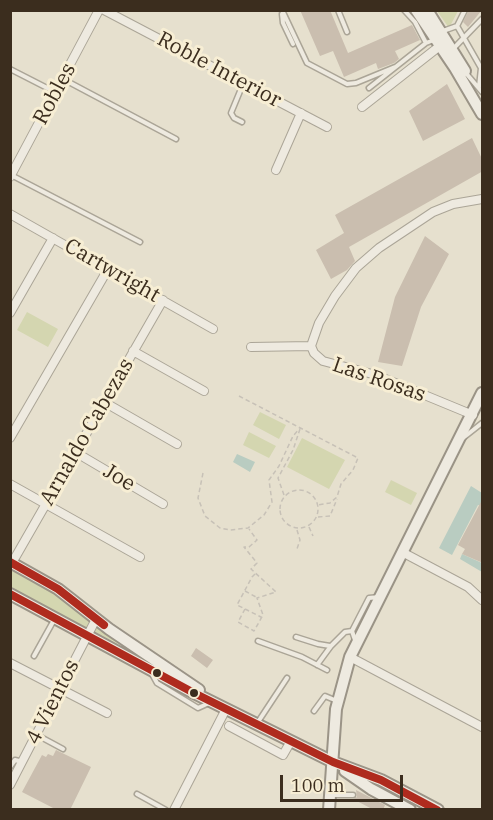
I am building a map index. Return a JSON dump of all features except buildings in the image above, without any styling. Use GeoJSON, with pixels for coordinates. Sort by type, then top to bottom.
{"type":"FeatureCollection","features":[{"type":"Feature","properties":{"kind":"main road"},"geometry":{"type":"LineString","coordinates":[[416,10],[440,39],[453,50],[465,71],[482,115]]}},
{"type":"Feature","properties":{"kind":"main road"},"geometry":{"type":"LineString","coordinates":[[426,10],[482,115]]}},
{"type":"Feature","properties":{"kind":"main road"},"geometry":{"type":"LineString","coordinates":[[329,810],[338,701],[351,657],[483,393]]}},
{"type":"Feature","properties":{"kind":"main road"},"geometry":{"type":"LineString","coordinates":[[11,563],[58,589],[96,619],[179,675],[218,705]]}},
{"type":"Feature","properties":{"kind":"main road"},"geometry":{"type":"LineString","coordinates":[[10,594],[218,705],[333,762],[381,780],[438,810]]}},
{"type":"Feature","properties":{"kind":"main road"},"geometry":{"type":"LineString","coordinates":[[333,762],[356,785],[371,789],[392,806],[410,810]]}},
{"type":"Feature","properties":{"kind":"street","name":"Robles"},"geometry":{"type":"LineString","coordinates":[[11,176],[99,10]]}},
{"type":"Feature","properties":{"kind":"street","name":"Roble Interior"},"geometry":{"type":"LineString","coordinates":[[104,10],[327,127]]}},
{"type":"Feature","properties":{"kind":"street"},"geometry":{"type":"LineString","coordinates":[[362,107],[440,39]]}},
{"type":"Feature","properties":{"kind":"street","name":"Roble Interior"},"geometry":{"type":"LineString","coordinates":[[276,170],[301,113]]}},
{"type":"Feature","properties":{"kind":"street","name":"Las Rosas"},"geometry":{"type":"LineString","coordinates":[[473,415],[376,375],[323,361],[314,353],[311,346],[320,323],[335,296],[356,268],[379,248],[433,213],[453,204],[483,199]]}},
{"type":"Feature","properties":{"kind":"street","name":"Cartwright"},"geometry":{"type":"LineString","coordinates":[[10,214],[213,329]]}},
{"type":"Feature","properties":{"kind":"street"},"geometry":{"type":"LineString","coordinates":[[10,313],[53,238]]}},
{"type":"Feature","properties":{"kind":"street"},"geometry":{"type":"LineString","coordinates":[[10,438],[108,269]]}},
{"type":"Feature","properties":{"kind":"street","name":"Arnaldo Cabezas"},"geometry":{"type":"LineString","coordinates":[[11,563],[163,300]]}},
{"type":"Feature","properties":{"kind":"street"},"geometry":{"type":"LineString","coordinates":[[251,347],[311,346]]}},
{"type":"Feature","properties":{"kind":"street"},"geometry":{"type":"LineString","coordinates":[[133,351],[204,392]]}},
{"type":"Feature","properties":{"kind":"street"},"geometry":{"type":"LineString","coordinates":[[104,402],[177,444]]}},
{"type":"Feature","properties":{"kind":"street","name":"Joe"},"geometry":{"type":"LineString","coordinates":[[75,452],[163,504]]}},
{"type":"Feature","properties":{"kind":"street"},"geometry":{"type":"LineString","coordinates":[[10,484],[140,556]]}},
{"type":"Feature","properties":{"kind":"street"},"geometry":{"type":"LineString","coordinates":[[402,552],[468,587],[483,600]]}},
{"type":"Feature","properties":{"kind":"street","name":"4 Vientos"},"geometry":{"type":"LineString","coordinates":[[11,783],[96,619]]}},
{"type":"Feature","properties":{"kind":"street"},"geometry":{"type":"LineString","coordinates":[[351,657],[483,727]]}},
{"type":"Feature","properties":{"kind":"street"},"geometry":{"type":"LineString","coordinates":[[10,663],[107,713]]}},
{"type":"Feature","properties":{"kind":"street"},"geometry":{"type":"LineString","coordinates":[[174,810],[218,705]]}},
{"type":"Feature","properties":{"kind":"street"},"geometry":{"type":"LineString","coordinates":[[229,726],[283,755],[291,741]]}},
{"type":"Feature","properties":{"kind":"lane"},"geometry":{"type":"LineString","coordinates":[[281,10],[293,44]]}},
{"type":"Feature","properties":{"kind":"lane"},"geometry":{"type":"LineString","coordinates":[[281,10],[307,63],[347,84],[356,83],[395,67]]}},
{"type":"Feature","properties":{"kind":"lane"},"geometry":{"type":"LineString","coordinates":[[338,10],[347,32]]}},
{"type":"Feature","properties":{"kind":"lane"},"geometry":{"type":"LineString","coordinates":[[404,10],[415,22],[426,43]]}},
{"type":"Feature","properties":{"kind":"lane"},"geometry":{"type":"LineString","coordinates":[[369,88],[426,43],[440,39],[457,26],[465,10]]}},
{"type":"Feature","properties":{"kind":"lane"},"geometry":{"type":"LineString","coordinates":[[453,50],[483,19]]}},
{"type":"Feature","properties":{"kind":"lane"},"geometry":{"type":"LineString","coordinates":[[457,26],[481,68],[479,87]]}},
{"type":"Feature","properties":{"kind":"lane"},"geometry":{"type":"LineString","coordinates":[[10,69],[56,93]]}},
{"type":"Feature","properties":{"kind":"lane"},"geometry":{"type":"LineString","coordinates":[[465,71],[483,92]]}},
{"type":"Feature","properties":{"kind":"lane"},"geometry":{"type":"LineString","coordinates":[[63,79],[176,140]]}},
{"type":"Feature","properties":{"kind":"lane"},"geometry":{"type":"LineString","coordinates":[[242,122],[231,114],[244,83]]}},
{"type":"Feature","properties":{"kind":"lane"},"geometry":{"type":"LineString","coordinates":[[11,176],[140,242]]}},
{"type":"Feature","properties":{"kind":"lane"},"geometry":{"type":"LineString","coordinates":[[460,440],[483,423]]}},
{"type":"Feature","properties":{"kind":"lane"},"geometry":{"type":"LineString","coordinates":[[352,631],[369,598],[379,597]]}},
{"type":"Feature","properties":{"kind":"lane"},"geometry":{"type":"LineString","coordinates":[[34,657],[56,617]]}},
{"type":"Feature","properties":{"kind":"lane"},"geometry":{"type":"LineString","coordinates":[[352,631],[357,642]]}},
{"type":"Feature","properties":{"kind":"lane"},"geometry":{"type":"LineString","coordinates":[[317,665],[345,632],[352,631]]}},
{"type":"Feature","properties":{"kind":"lane"},"geometry":{"type":"LineString","coordinates":[[296,637],[331,646]]}},
{"type":"Feature","properties":{"kind":"lane"},"geometry":{"type":"LineString","coordinates":[[258,641],[327,670]]}},
{"type":"Feature","properties":{"kind":"lane"},"geometry":{"type":"LineString","coordinates":[[256,724],[287,678]]}},
{"type":"Feature","properties":{"kind":"lane"},"geometry":{"type":"LineString","coordinates":[[314,711],[325,696],[338,701]]}},
{"type":"Feature","properties":{"kind":"lane"},"geometry":{"type":"LineString","coordinates":[[37,735],[63,749]]}},
{"type":"Feature","properties":{"kind":"lane"},"geometry":{"type":"LineString","coordinates":[[10,767],[15,760],[23,762]]}},
{"type":"Feature","properties":{"kind":"lane"},"geometry":{"type":"LineString","coordinates":[[137,794],[166,810]]}},
{"type":"Feature","properties":{"kind":"lane"},"geometry":{"type":"LineString","coordinates":[[330,795],[353,795]]}},
{"type":"Feature","properties":{"kind":"path"},"geometry":{"type":"LineString","coordinates":[[239,396],[358,458],[353,470],[341,484],[330,516],[317,517]]}},
{"type":"Feature","properties":{"kind":"path"},"geometry":{"type":"LineString","coordinates":[[203,473],[198,498],[205,516],[220,528],[230,530],[248,528],[264,515],[272,502],[269,480],[279,466],[293,436],[300,428]]}},
{"type":"Feature","properties":{"kind":"path"},"geometry":{"type":"LineString","coordinates":[[285,496],[278,478],[293,450],[300,428]]}},
{"type":"Feature","properties":{"kind":"path"},"geometry":{"type":"LineString","coordinates":[[296,490],[302,490],[314,497],[318,505],[317,517],[308,526],[297,529],[288,526],[282,520],[279,512],[285,496],[296,490]]}},
{"type":"Feature","properties":{"kind":"path"},"geometry":{"type":"LineString","coordinates":[[318,505],[330,503],[337,497]]}},
{"type":"Feature","properties":{"kind":"path"},"geometry":{"type":"LineString","coordinates":[[272,502],[280,505]]}},
{"type":"Feature","properties":{"kind":"path"},"geometry":{"type":"LineString","coordinates":[[308,526],[313,536]]}},
{"type":"Feature","properties":{"kind":"path"},"geometry":{"type":"LineString","coordinates":[[248,528],[258,540],[244,548],[257,563],[251,569],[276,592],[257,598]]}},
{"type":"Feature","properties":{"kind":"path"},"geometry":{"type":"LineString","coordinates":[[297,529],[300,540],[297,549]]}},
{"type":"Feature","properties":{"kind":"path"},"geometry":{"type":"LineString","coordinates":[[256,573],[237,605],[261,617]]}},
{"type":"Feature","properties":{"kind":"path"},"geometry":{"type":"LineString","coordinates":[[245,591],[257,598],[262,615],[254,631],[238,622],[245,609]]}},
{"type":"Feature","properties":{"kind":"green space"},"geometry":{"type":"Polygon","coordinates":[[[437,11],[458,11],[449,28],[437,11]]]}},
{"type":"Feature","properties":{"kind":"green space"},"geometry":{"type":"Polygon","coordinates":[[[27,312],[58,329],[48,347],[17,330],[27,312]]]}},
{"type":"Feature","properties":{"kind":"green space"},"geometry":{"type":"Polygon","coordinates":[[[260,412],[286,425],[279,439],[253,425],[260,412]]]}},
{"type":"Feature","properties":{"kind":"green space"},"geometry":{"type":"Polygon","coordinates":[[[249,432],[276,446],[269,458],[243,445],[249,432]]]}},
{"type":"Feature","properties":{"kind":"green space"},"geometry":{"type":"Polygon","coordinates":[[[302,438],[345,460],[329,489],[287,467],[302,438]]]}},
{"type":"Feature","properties":{"kind":"green space"},"geometry":{"type":"Polygon","coordinates":[[[391,480],[417,493],[411,505],[385,492],[391,480]]]}},
{"type":"Feature","properties":{"kind":"green space"},"geometry":{"type":"Polygon","coordinates":[[[10,568],[67,599],[148,659],[11,589],[10,568]]]}},
{"type":"Feature","properties":{"kind":"shaded area"},"geometry":{"type":"Polygon","coordinates":[[[237,454],[255,462],[250,472],[233,462],[237,454]]]}},
{"type":"Feature","properties":{"kind":"shaded area"},"geometry":{"type":"Polygon","coordinates":[[[471,486],[482,493],[482,506],[478,505],[452,555],[439,548],[471,486]]]}},
{"type":"Feature","properties":{"kind":"shaded area"},"geometry":{"type":"Polygon","coordinates":[[[462,554],[482,563],[482,572],[460,559],[462,554]]]}},
{"type":"Feature","properties":{"kind":"transit line"},"geometry":{"type":"LineString","coordinates":[[10,562],[58,589],[104,625]]}},
{"type":"Feature","properties":{"kind":"transit line"},"geometry":{"type":"LineString","coordinates":[[10,594],[194,693],[333,762],[381,780],[437,810]]}}]}
